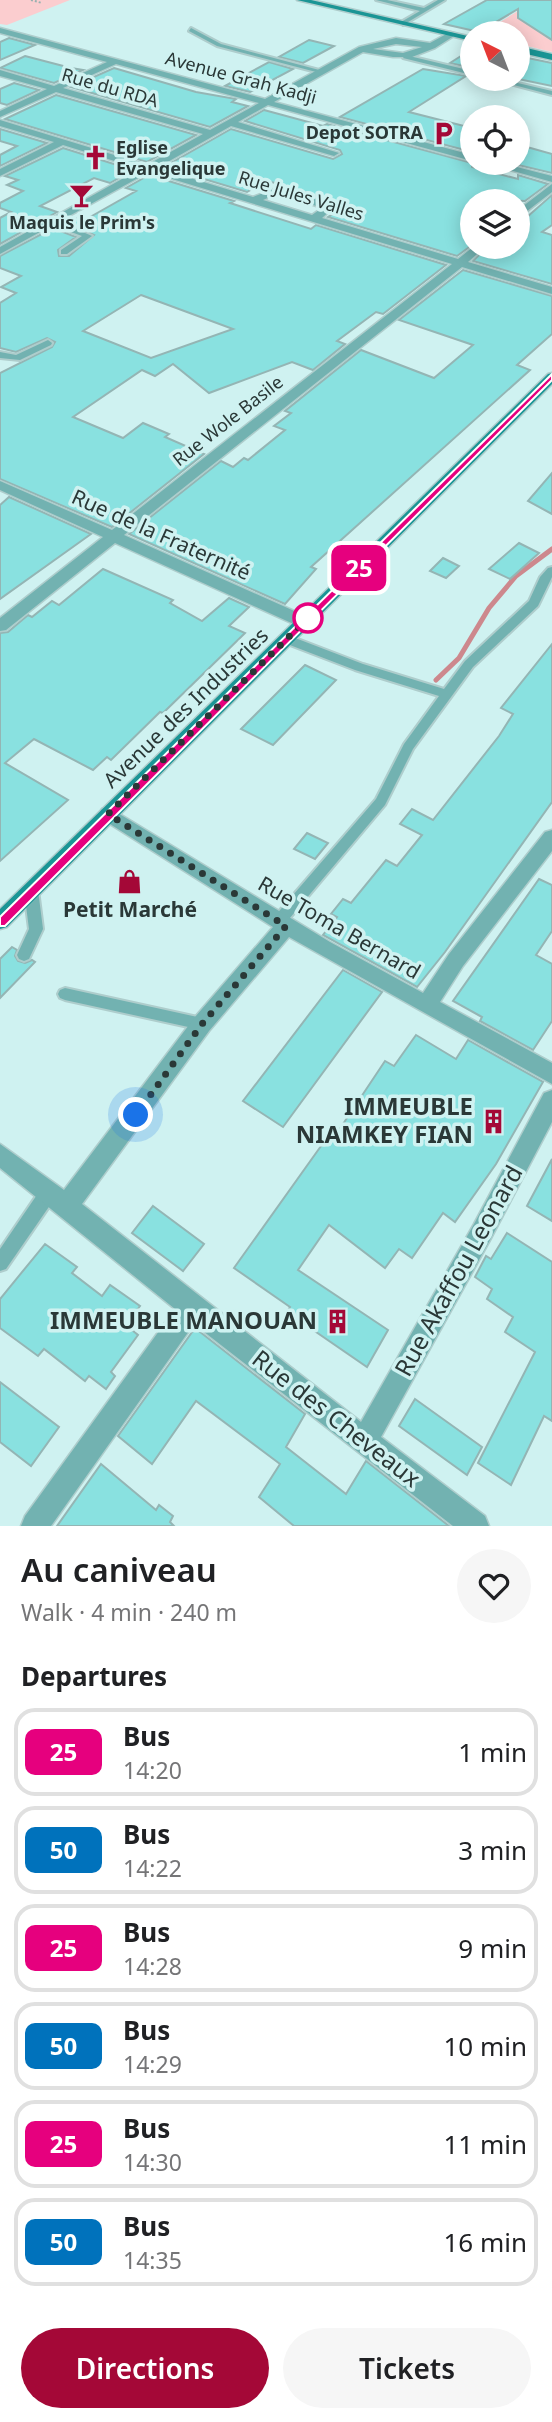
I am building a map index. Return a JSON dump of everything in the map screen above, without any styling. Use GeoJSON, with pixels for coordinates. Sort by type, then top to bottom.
{"type":"FeatureCollection","features":[{"type":"Feature","properties":{"kind":"street"},"geometry":{"type":"LineString","coordinates":[[301,0],[460,36]]}},
{"type":"Feature","properties":{"kind":"street","name":"Avenue Grah Kadji"},"geometry":{"type":"LineString","coordinates":[[0,30],[460,155]]}},
{"type":"Feature","properties":{"kind":"street"},"geometry":{"type":"LineString","coordinates":[[362,49],[405,57],[422,53],[453,34]]}},
{"type":"Feature","properties":{"kind":"street"},"geometry":{"type":"LineString","coordinates":[[0,251],[362,49],[396,41],[432,46]]}},
{"type":"Feature","properties":{"kind":"street"},"geometry":{"type":"LineString","coordinates":[[530,52],[552,57]]}},
{"type":"Feature","properties":{"kind":"street"},"geometry":{"type":"LineString","coordinates":[[0,114],[115,61]]}},
{"type":"Feature","properties":{"kind":"street","name":"Rue du RDA"},"geometry":{"type":"LineString","coordinates":[[0,73],[211,133]]}},
{"type":"Feature","properties":{"kind":"street"},"geometry":{"type":"LineString","coordinates":[[230,122],[334,153]]}},
{"type":"Feature","properties":{"kind":"street","name":"Rue Jules Valles"},"geometry":{"type":"LineString","coordinates":[[0,123],[552,292]]}},
{"type":"Feature","properties":{"kind":"street"},"geometry":{"type":"LineString","coordinates":[[0,173],[62,142]]}},
{"type":"Feature","properties":{"kind":"street"},"geometry":{"type":"LineString","coordinates":[[530,173],[552,179]]}},
{"type":"Feature","properties":{"kind":"street"},"geometry":{"type":"LineString","coordinates":[[530,205],[552,187]]}},
{"type":"Feature","properties":{"kind":"street"},"geometry":{"type":"LineString","coordinates":[[254,200],[279,191],[327,205],[328,208],[313,219]]}},
{"type":"Feature","properties":{"kind":"street","name":"Rue Wole Basile"},"geometry":{"type":"LineString","coordinates":[[0,626],[465,259]]}},
{"type":"Feature","properties":{"kind":"street","name":"Avenue des Industries"},"geometry":{"type":"LineString","coordinates":[[0,921],[552,377]]}},
{"type":"Feature","properties":{"kind":"street","name":"Rue de la Fraternité"},"geometry":{"type":"LineString","coordinates":[[0,485],[304,622]]}},
{"type":"Feature","properties":{"kind":"street","name":"Rue Toma Bernard"},"geometry":{"type":"LineString","coordinates":[[108,814],[282,923],[552,1074]]}},
{"type":"Feature","properties":{"kind":"street"},"geometry":{"type":"LineString","coordinates":[[426,1004],[456,960],[545,860],[552,837]]}},
{"type":"Feature","properties":{"kind":"street"},"geometry":{"type":"LineString","coordinates":[[57,1199],[153,1093],[202,1024],[282,923]]}},
{"type":"Feature","properties":{"kind":"street","name":"Rue Akaffou Leonard"},"geometry":{"type":"LineString","coordinates":[[364,1441],[482,1232],[552,1100]]}},
{"type":"Feature","properties":{"kind":"street","name":"Rue des Cheveaux"},"geometry":{"type":"LineString","coordinates":[[0,1155],[191,1307],[475,1526]]}},
{"type":"Feature","properties":{"kind":"street"},"geometry":{"type":"LineString","coordinates":[[35,1526],[191,1307]]}},
{"type":"Feature","properties":{"kind":"lane"},"geometry":{"type":"LineString","coordinates":[[380,0],[425,10]]}},
{"type":"Feature","properties":{"kind":"lane"},"geometry":{"type":"LineString","coordinates":[[403,23],[442,0]]}},
{"type":"Feature","properties":{"kind":"lane"},"geometry":{"type":"LineString","coordinates":[[191,30],[219,45],[320,71]]}},
{"type":"Feature","properties":{"kind":"lane"},"geometry":{"type":"LineString","coordinates":[[405,57],[460,71]]}},
{"type":"Feature","properties":{"kind":"lane"},"geometry":{"type":"LineString","coordinates":[[530,88],[552,93]]}},
{"type":"Feature","properties":{"kind":"lane"},"geometry":{"type":"LineString","coordinates":[[52,222],[88,236],[64,252]]}},
{"type":"Feature","properties":{"kind":"lane"},"geometry":{"type":"LineString","coordinates":[[0,355],[17,358],[48,343]]}},
{"type":"Feature","properties":{"kind":"lane"},"geometry":{"type":"LineString","coordinates":[[282,923],[381,802],[408,747],[447,694],[490,642],[534,603],[544,579],[552,570]]}},
{"type":"Feature","properties":{"kind":"lane"},"geometry":{"type":"LineString","coordinates":[[286,639],[359,667],[447,694]]}},
{"type":"Feature","properties":{"kind":"lane"},"geometry":{"type":"LineString","coordinates":[[24,954],[36,929],[31,890]]}},
{"type":"Feature","properties":{"kind":"lane"},"geometry":{"type":"LineString","coordinates":[[65,995],[202,1024]]}},
{"type":"Feature","properties":{"kind":"lane"},"geometry":{"type":"LineString","coordinates":[[0,1263],[57,1199]]}},
{"type":"Feature","properties":{"kind":"path"},"geometry":{"type":"LineString","coordinates":[[31,0],[42,3]]}},
{"type":"Feature","properties":{"kind":"shaded area"},"geometry":{"type":"Polygon","coordinates":[[[0,0],[70,0],[7,25],[0,24],[0,0]]]}},
{"type":"Feature","properties":{"kind":"shaded area"},"geometry":{"type":"Polygon","coordinates":[[[536,0],[552,0],[552,52],[530,47],[530,21],[502,21],[536,0]]]}},
{"type":"Feature","properties":{"kind":"building"},"geometry":{"type":"Polygon","coordinates":[[[487,0],[552,0],[552,40],[530,26],[530,21],[518,18],[518,9],[498,21],[460,21],[460,28],[444,24],[487,0]]]}},
{"type":"Feature","properties":{"kind":"building"},"geometry":{"type":"Polygon","coordinates":[[[9,38],[35,45],[0,60],[0,42],[9,38]]]}},
{"type":"Feature","properties":{"kind":"building"},"geometry":{"type":"Polygon","coordinates":[[[309,40],[334,46],[303,63],[279,57],[309,40]]]}},
{"type":"Feature","properties":{"kind":"building"},"geometry":{"type":"Polygon","coordinates":[[[25,56],[83,70],[54,83],[0,68],[25,56]]]}},
{"type":"Feature","properties":{"kind":"building"},"geometry":{"type":"Polygon","coordinates":[[[460,57],[460,65],[450,63],[460,57]]]}},
{"type":"Feature","properties":{"kind":"building"},"geometry":{"type":"Polygon","coordinates":[[[530,58],[552,63],[552,86],[530,81],[530,58]]]}},
{"type":"Feature","properties":{"kind":"building"},"geometry":{"type":"Polygon","coordinates":[[[269,62],[293,69],[250,92],[225,86],[269,62]]]}},
{"type":"Feature","properties":{"kind":"building"},"geometry":{"type":"Polygon","coordinates":[[[114,68],[196,92],[236,99],[232,102],[248,106],[210,127],[71,87],[114,68]]]}},
{"type":"Feature","properties":{"kind":"building"},"geometry":{"type":"Polygon","coordinates":[[[423,69],[460,75],[460,80],[409,112],[460,125],[460,149],[340,117],[423,69]]]}},
{"type":"Feature","properties":{"kind":"building"},"geometry":{"type":"Polygon","coordinates":[[[14,83],[39,90],[7,105],[0,103],[0,89],[14,83]]]}},
{"type":"Feature","properties":{"kind":"building"},"geometry":{"type":"Polygon","coordinates":[[[56,95],[196,135],[147,162],[5,119],[56,95]]]}},
{"type":"Feature","properties":{"kind":"building"},"geometry":{"type":"Polygon","coordinates":[[[264,110],[460,160],[460,175],[503,175],[518,179],[518,175],[548,184],[530,197],[530,189],[460,189],[460,254],[457,256],[328,217],[346,206],[280,184],[266,181],[247,192],[164,167],[231,129],[333,159],[342,154],[340,150],[245,121],[264,110]]]}},
{"type":"Feature","properties":{"kind":"building"},"geometry":{"type":"Polygon","coordinates":[[[0,129],[47,143],[0,166],[0,155],[17,146],[0,141],[0,129]]]}},
{"type":"Feature","properties":{"kind":"building"},"geometry":{"type":"Polygon","coordinates":[[[63,148],[133,170],[110,183],[94,178],[40,206],[57,212],[0,244],[0,218],[11,212],[0,208],[0,203],[23,191],[7,185],[18,180],[5,176],[63,148]]]}},
{"type":"Feature","properties":{"kind":"building"},"geometry":{"type":"Polygon","coordinates":[[[530,148],[552,154],[552,173],[530,168],[530,148]]]}},
{"type":"Feature","properties":{"kind":"building"},"geometry":{"type":"Polygon","coordinates":[[[149,175],[234,201],[230,203],[311,229],[316,225],[446,265],[383,314],[376,312],[337,341],[345,344],[313,370],[292,362],[209,393],[173,364],[155,376],[142,370],[73,417],[123,438],[143,423],[169,434],[165,437],[204,454],[112,527],[0,479],[0,373],[52,347],[55,342],[47,338],[16,352],[0,348],[0,303],[16,293],[1,287],[21,276],[0,268],[0,256],[53,228],[76,237],[58,250],[59,256],[69,256],[94,235],[65,221],[72,217],[83,221],[136,191],[126,188],[149,175]],[[141,295],[83,331],[151,358],[233,329],[141,295]]]}},
{"type":"Feature","properties":{"kind":"building"},"geometry":{"type":"Polygon","coordinates":[[[552,195],[552,225],[542,232],[552,235],[552,284],[473,261],[530,259],[530,214],[552,195]]]}},
{"type":"Feature","properties":{"kind":"building"},"geometry":{"type":"Polygon","coordinates":[[[463,270],[552,296],[552,334],[517,365],[530,370],[311,567],[316,569],[285,604],[129,534],[221,461],[233,467],[244,458],[248,460],[285,430],[274,426],[291,413],[285,411],[361,350],[434,378],[473,345],[399,320],[463,270]]]}},
{"type":"Feature","properties":{"kind":"building"},"geometry":{"type":"Polygon","coordinates":[[[552,473],[552,514],[528,501],[552,473]]]}},
{"type":"Feature","properties":{"kind":"building"},"geometry":{"type":"Polygon","coordinates":[[[9,497],[91,534],[0,599],[0,505],[9,497]]]}},
{"type":"Feature","properties":{"kind":"building"},"geometry":{"type":"Polygon","coordinates":[[[519,543],[539,553],[510,579],[489,569],[519,543]]]}},
{"type":"Feature","properties":{"kind":"building"},"geometry":{"type":"Polygon","coordinates":[[[443,558],[459,566],[446,578],[430,571],[443,558]]]}},
{"type":"Feature","properties":{"kind":"building"},"geometry":{"type":"Polygon","coordinates":[[[103,569],[173,600],[170,603],[202,621],[229,598],[249,607],[229,626],[245,633],[111,760],[107,757],[93,770],[34,739],[5,763],[68,800],[0,861],[0,633],[8,632],[28,615],[32,617],[52,601],[59,605],[103,569]]]}},
{"type":"Feature","properties":{"kind":"building"},"geometry":{"type":"Polygon","coordinates":[[[552,644],[552,802],[445,952],[417,987],[323,935],[337,917],[331,914],[343,899],[351,903],[386,860],[397,866],[422,835],[400,824],[412,809],[433,820],[499,736],[513,714],[501,708],[552,644]]]}},
{"type":"Feature","properties":{"kind":"building"},"geometry":{"type":"Polygon","coordinates":[[[305,665],[336,680],[273,745],[241,729],[305,665]]]}},
{"type":"Feature","properties":{"kind":"building"},"geometry":{"type":"Polygon","coordinates":[[[307,833],[328,843],[315,859],[294,849],[307,833]]]}},
{"type":"Feature","properties":{"kind":"building"},"geometry":{"type":"Polygon","coordinates":[[[539,879],[552,885],[552,931],[536,955],[552,964],[552,1021],[533,1050],[480,1021],[482,1017],[453,1001],[539,879]]]}},
{"type":"Feature","properties":{"kind":"building"},"geometry":{"type":"Polygon","coordinates":[[[12,947],[17,950],[15,956],[18,961],[35,962],[0,998],[0,959],[12,947]]]}},
{"type":"Feature","properties":{"kind":"building"},"geometry":{"type":"Polygon","coordinates":[[[343,970],[382,992],[283,1127],[243,1101],[343,970]]]}},
{"type":"Feature","properties":{"kind":"building"},"geometry":{"type":"Polygon","coordinates":[[[416,1035],[456,1059],[468,1040],[543,1082],[496,1164],[455,1222],[443,1213],[412,1258],[399,1249],[385,1268],[329,1225],[298,1270],[388,1330],[367,1367],[287,1312],[290,1307],[234,1268],[326,1139],[331,1142],[385,1061],[394,1066],[416,1035]]]}},
{"type":"Feature","properties":{"kind":"building"},"geometry":{"type":"Polygon","coordinates":[[[552,1159],[552,1221],[527,1206],[552,1159]]]}},
{"type":"Feature","properties":{"kind":"building"},"geometry":{"type":"Polygon","coordinates":[[[153,1206],[204,1244],[183,1271],[132,1233],[153,1206]]]}},
{"type":"Feature","properties":{"kind":"building"},"geometry":{"type":"Polygon","coordinates":[[[507,1233],[552,1262],[552,1421],[544,1416],[511,1485],[478,1463],[535,1352],[505,1332],[513,1317],[487,1299],[492,1289],[475,1277],[486,1256],[491,1259],[507,1233]]]}},
{"type":"Feature","properties":{"kind":"building"},"geometry":{"type":"Polygon","coordinates":[[[45,1244],[77,1267],[72,1273],[102,1296],[110,1285],[140,1306],[126,1325],[138,1335],[111,1372],[115,1376],[106,1389],[89,1376],[85,1381],[44,1349],[38,1356],[0,1328],[0,1299],[45,1244]]]}},
{"type":"Feature","properties":{"kind":"building"},"geometry":{"type":"Polygon","coordinates":[[[195,1328],[305,1414],[286,1447],[346,1494],[366,1461],[449,1526],[294,1526],[259,1497],[280,1464],[196,1401],[152,1464],[118,1436],[195,1328]]]}},
{"type":"Feature","properties":{"kind":"building"},"geometry":{"type":"Polygon","coordinates":[[[0,1382],[59,1427],[31,1466],[0,1442],[0,1382]]]}},
{"type":"Feature","properties":{"kind":"building"},"geometry":{"type":"Polygon","coordinates":[[[415,1399],[482,1447],[467,1475],[399,1426],[415,1399]]]}},
{"type":"Feature","properties":{"kind":"building"},"geometry":{"type":"Polygon","coordinates":[[[101,1464],[156,1510],[159,1505],[173,1516],[170,1522],[174,1526],[57,1526],[101,1464]]]}},
{"type":"Feature","properties":{"kind":"waterway"},"geometry":{"type":"LineString","coordinates":[[436,680],[459,658],[489,608],[516,576],[552,549]]}},
{"type":"Feature","properties":{"kind":"bus line","name":"25"},"geometry":{"type":"LineString","coordinates":[[0,921],[552,377]]}},
{"type":"Feature","properties":{"kind":"place","name":"Depot SOTRA"},"geometry":{"type":"Point","coordinates":[443,133]}},
{"type":"Feature","properties":{"kind":"place","name":"Eglise Evangelique"},"geometry":{"type":"Point","coordinates":[96,158]}},
{"type":"Feature","properties":{"kind":"place","name":"Maquis le Prim's"},"geometry":{"type":"Point","coordinates":[82,196]}},
{"type":"Feature","properties":{"kind":"place","name":"Petit Marché"},"geometry":{"type":"Point","coordinates":[130,881]}},
{"type":"Feature","properties":{"kind":"place","name":"IMMEUBLE NIAMKEY FIAN"},"geometry":{"type":"Point","coordinates":[493,1121]}},
{"type":"Feature","properties":{"kind":"place","name":"IMMEUBLE MANOUAN"},"geometry":{"type":"Point","coordinates":[337,1321]}},
{"type":"Feature","properties":{"kind":"route"},"geometry":{"type":"LineString","coordinates":[[136,1115],[202,1024],[286,926],[108,814],[308,618]]}}]}
